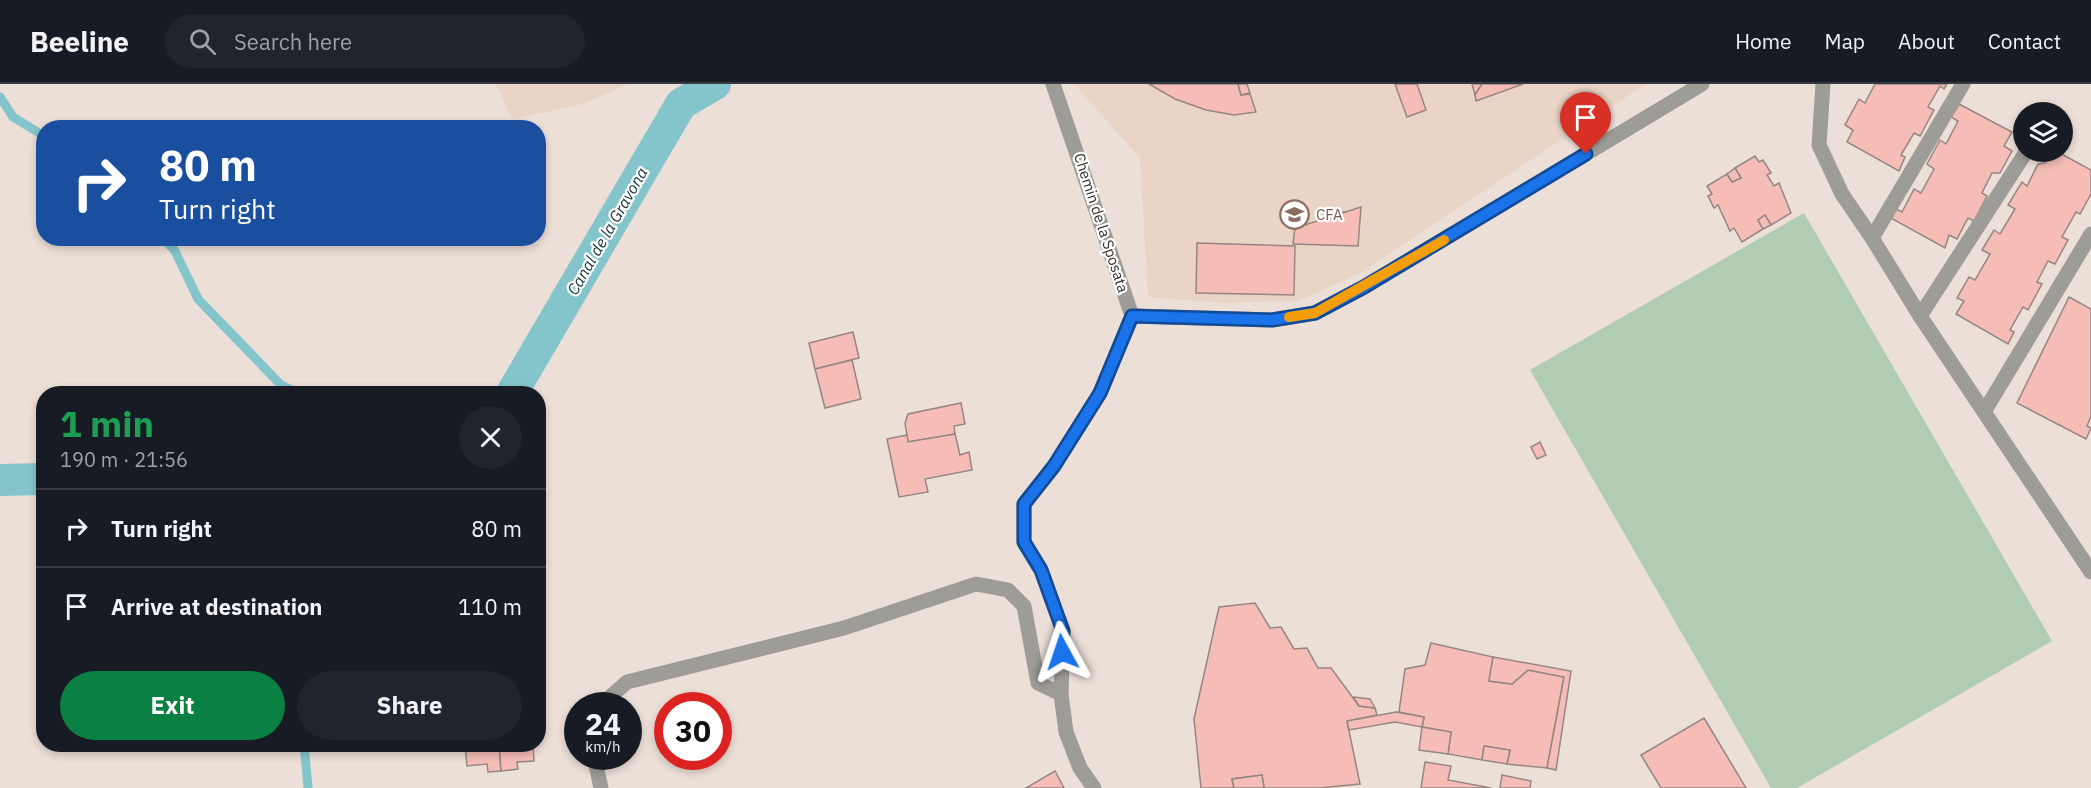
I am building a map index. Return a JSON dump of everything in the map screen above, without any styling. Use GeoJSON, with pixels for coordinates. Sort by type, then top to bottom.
{"type":"FeatureCollection","features":[{"type":"Feature","properties":{"kind":"street","name":"Chemin de la Sposata"},"geometry":{"type":"LineString","coordinates":[[1053,84],[1132,316]]}},
{"type":"Feature","properties":{"kind":"street"},"geometry":{"type":"LineString","coordinates":[[1094,788],[1080,768],[1066,732],[1061,694],[1063,631],[1041,570],[1024,542],[1024,504],[1054,466],[1100,393],[1132,316],[1272,320],[1315,313],[1430,249],[1702,84]]}},
{"type":"Feature","properties":{"kind":"street"},"geometry":{"type":"LineString","coordinates":[[1823,84],[1819,145],[1842,194],[1872,237],[1920,316],[2091,572]]}},
{"type":"Feature","properties":{"kind":"street"},"geometry":{"type":"LineString","coordinates":[[1872,237],[1963,84]]}},
{"type":"Feature","properties":{"kind":"street"},"geometry":{"type":"LineString","coordinates":[[1920,316],[2020,162]]}},
{"type":"Feature","properties":{"kind":"street"},"geometry":{"type":"LineString","coordinates":[[1984,411],[2091,234]]}},
{"type":"Feature","properties":{"kind":"street"},"geometry":{"type":"LineString","coordinates":[[616,692],[627,682],[844,628],[976,584],[1008,590],[1024,606],[1038,683],[1061,694]]}},
{"type":"Feature","properties":{"kind":"street"},"geometry":{"type":"LineString","coordinates":[[597,770],[601,788]]}},
{"type":"Feature","properties":{"kind":"shaded area"},"geometry":{"type":"Polygon","coordinates":[[[496,84],[628,84],[583,104],[512,119],[496,84]]]}},
{"type":"Feature","properties":{"kind":"shaded area","name":"CFA"},"geometry":{"type":"Polygon","coordinates":[[[1074,84],[1646,84],[1360,273],[1299,301],[1224,303],[1148,297],[1140,158],[1074,84]]]}},
{"type":"Feature","properties":{"kind":"green space"},"geometry":{"type":"Polygon","coordinates":[[[1804,213],[2052,641],[1797,788],[1771,788],[1530,370],[1804,213]]]}},
{"type":"Feature","properties":{"kind":"building"},"geometry":{"type":"Polygon","coordinates":[[[1149,84],[1238,84],[1241,95],[1250,94],[1256,112],[1234,115],[1206,110],[1175,99],[1149,84]]]}},
{"type":"Feature","properties":{"kind":"building"},"geometry":{"type":"Polygon","coordinates":[[[1238,84],[1247,84],[1250,93],[1241,95],[1238,84]]]}},
{"type":"Feature","properties":{"kind":"building"},"geometry":{"type":"Polygon","coordinates":[[[1395,84],[1417,84],[1426,110],[1407,117],[1395,84]]]}},
{"type":"Feature","properties":{"kind":"building"},"geometry":{"type":"Polygon","coordinates":[[[1472,84],[1482,84],[1475,95],[1472,84]]]}},
{"type":"Feature","properties":{"kind":"building"},"geometry":{"type":"Polygon","coordinates":[[[1482,84],[1523,84],[1476,101],[1475,95],[1482,84]]]}},
{"type":"Feature","properties":{"kind":"building"},"geometry":{"type":"Polygon","coordinates":[[[1875,84],[1947,84],[1944,89],[1940,86],[1928,107],[1934,110],[1920,136],[1914,133],[1901,155],[1905,157],[1899,171],[1847,142],[1853,130],[1845,125],[1859,99],[1865,103],[1875,84]]]}},
{"type":"Feature","properties":{"kind":"building"},"geometry":{"type":"Polygon","coordinates":[[[1959,104],[2012,132],[2004,146],[2012,151],[2000,173],[1992,173],[1982,193],[1987,196],[1974,221],[1968,218],[1957,239],[1949,235],[1945,248],[1889,217],[1894,208],[1902,212],[1914,189],[1921,193],[1934,169],[1927,164],[1940,140],[1946,144],[1958,121],[1951,117],[1959,104]]]}},
{"type":"Feature","properties":{"kind":"building"},"geometry":{"type":"Polygon","coordinates":[[[1755,156],[1759,162],[1763,160],[1771,173],[1767,175],[1774,186],[1779,183],[1791,213],[1771,225],[1765,215],[1758,220],[1763,229],[1742,242],[1734,228],[1730,231],[1718,205],[1714,208],[1708,196],[1712,194],[1707,186],[1727,174],[1732,182],[1741,178],[1735,168],[1755,156]]]}},
{"type":"Feature","properties":{"kind":"building"},"geometry":{"type":"Polygon","coordinates":[[[2073,160],[2091,170],[2091,194],[2080,214],[2076,212],[2062,237],[2068,240],[2055,264],[2048,261],[2037,282],[2042,284],[2028,310],[2023,307],[2010,330],[2014,332],[2008,344],[1956,314],[1964,301],[1957,298],[1969,277],[1975,280],[1990,254],[1982,250],[1994,230],[2000,234],[2015,209],[2008,205],[2022,182],[2027,186],[2038,164],[2073,162],[2073,160]]]}},
{"type":"Feature","properties":{"kind":"building"},"geometry":{"type":"Polygon","coordinates":[[[1735,168],[1741,178],[1732,182],[1727,174],[1735,168]]]}},
{"type":"Feature","properties":{"kind":"building"},"geometry":{"type":"Polygon","coordinates":[[[1361,207],[1358,246],[1293,244],[1295,228],[1361,207]]]}},
{"type":"Feature","properties":{"kind":"building"},"geometry":{"type":"Polygon","coordinates":[[[1345,212],[1324,219],[1323,213],[1345,212]]]}},
{"type":"Feature","properties":{"kind":"building"},"geometry":{"type":"Polygon","coordinates":[[[1765,215],[1771,225],[1763,229],[1758,220],[1765,215]]]}},
{"type":"Feature","properties":{"kind":"building"},"geometry":{"type":"Polygon","coordinates":[[[1197,243],[1295,246],[1294,295],[1196,293],[1197,243]]]}},
{"type":"Feature","properties":{"kind":"building"},"geometry":{"type":"Polygon","coordinates":[[[2069,297],[2091,309],[2091,416],[2087,426],[2091,428],[2086,439],[2017,403],[2069,297]]]}},
{"type":"Feature","properties":{"kind":"building"},"geometry":{"type":"Polygon","coordinates":[[[853,332],[859,358],[815,369],[809,343],[853,332]]]}},
{"type":"Feature","properties":{"kind":"building"},"geometry":{"type":"Polygon","coordinates":[[[852,360],[861,399],[825,408],[815,369],[852,360]]]}},
{"type":"Feature","properties":{"kind":"building"},"geometry":{"type":"Polygon","coordinates":[[[961,403],[965,424],[954,426],[955,434],[908,442],[905,423],[908,414],[961,403]]]}},
{"type":"Feature","properties":{"kind":"building"},"geometry":{"type":"Polygon","coordinates":[[[955,434],[960,455],[969,452],[972,470],[925,479],[928,492],[899,497],[887,439],[907,435],[908,442],[955,434]]]}},
{"type":"Feature","properties":{"kind":"building"},"geometry":{"type":"Polygon","coordinates":[[[1540,442],[1546,455],[1537,459],[1531,447],[1540,442]]]}},
{"type":"Feature","properties":{"kind":"building"},"geometry":{"type":"Polygon","coordinates":[[[1255,603],[1270,628],[1281,627],[1294,649],[1307,648],[1318,668],[1331,668],[1359,706],[1375,708],[1377,715],[1347,721],[1360,784],[1319,788],[1264,788],[1262,775],[1232,779],[1234,788],[1201,788],[1194,719],[1219,607],[1255,603]]]}},
{"type":"Feature","properties":{"kind":"building"},"geometry":{"type":"Polygon","coordinates":[[[1431,643],[1493,657],[1489,681],[1512,684],[1528,670],[1564,677],[1547,768],[1507,764],[1510,750],[1484,746],[1482,760],[1448,754],[1451,732],[1422,727],[1424,717],[1399,712],[1405,669],[1425,665],[1431,643]]]}},
{"type":"Feature","properties":{"kind":"building"},"geometry":{"type":"Polygon","coordinates":[[[1493,657],[1571,671],[1556,770],[1547,768],[1564,677],[1528,670],[1512,684],[1489,681],[1493,657]]]}},
{"type":"Feature","properties":{"kind":"building"},"geometry":{"type":"Polygon","coordinates":[[[1353,697],[1370,699],[1375,708],[1359,706],[1353,697]]]}},
{"type":"Feature","properties":{"kind":"building"},"geometry":{"type":"Polygon","coordinates":[[[1396,712],[1424,717],[1422,727],[1395,722],[1349,730],[1347,721],[1396,712]]]}},
{"type":"Feature","properties":{"kind":"building"},"geometry":{"type":"Polygon","coordinates":[[[1704,718],[1746,788],[1661,788],[1641,755],[1704,718]]]}},
{"type":"Feature","properties":{"kind":"building"},"geometry":{"type":"Polygon","coordinates":[[[1422,727],[1451,732],[1448,754],[1419,750],[1422,727]]]}},
{"type":"Feature","properties":{"kind":"building"},"geometry":{"type":"Polygon","coordinates":[[[1484,746],[1510,750],[1507,764],[1482,760],[1484,746]]]}},
{"type":"Feature","properties":{"kind":"building"},"geometry":{"type":"Polygon","coordinates":[[[466,752],[500,752],[501,771],[488,772],[487,764],[467,766],[466,752]]]}},
{"type":"Feature","properties":{"kind":"building"},"geometry":{"type":"Polygon","coordinates":[[[500,752],[533,752],[534,761],[517,762],[518,769],[501,771],[500,752]]]}},
{"type":"Feature","properties":{"kind":"building"},"geometry":{"type":"Polygon","coordinates":[[[1425,762],[1451,766],[1448,780],[1491,788],[1421,788],[1425,762]]]}},
{"type":"Feature","properties":{"kind":"building"},"geometry":{"type":"Polygon","coordinates":[[[1055,771],[1064,788],[1026,788],[1055,771]]]}},
{"type":"Feature","properties":{"kind":"building"},"geometry":{"type":"Polygon","coordinates":[[[1262,775],[1264,788],[1234,788],[1232,779],[1262,775]]]}},
{"type":"Feature","properties":{"kind":"building"},"geometry":{"type":"Polygon","coordinates":[[[1502,775],[1531,781],[1530,788],[1500,788],[1502,775]]]}},
{"type":"Feature","properties":{"kind":"waterway","name":"Canal de la Gravona"},"geometry":{"type":"LineString","coordinates":[[516,386],[681,104],[715,84]]}},
{"type":"Feature","properties":{"kind":"waterway"},"geometry":{"type":"LineString","coordinates":[[0,97],[13,117],[36,131]]}},
{"type":"Feature","properties":{"kind":"waterway"},"geometry":{"type":"LineString","coordinates":[[170,246],[198,299],[283,386]]}},
{"type":"Feature","properties":{"kind":"waterway","name":"Canal de la Gravona"},"geometry":{"type":"LineString","coordinates":[[0,480],[36,479]]}},
{"type":"Feature","properties":{"kind":"waterway"},"geometry":{"type":"LineString","coordinates":[[305,752],[308,788]]}},
{"type":"Feature","properties":{"kind":"slow traffic"},"geometry":{"type":"LineString","coordinates":[[1289,317],[1315,313],[1444,240]]}},
{"type":"Feature","properties":{"kind":"place","name":"CFA"},"geometry":{"type":"Point","coordinates":[1295,215]}},
{"type":"Feature","properties":{"kind":"route"},"geometry":{"type":"LineString","coordinates":[[1062,652],[1063,631],[1041,570],[1024,542],[1024,504],[1054,466],[1100,393],[1132,316],[1272,320],[1315,313],[1430,249],[1586,154]]}}]}
